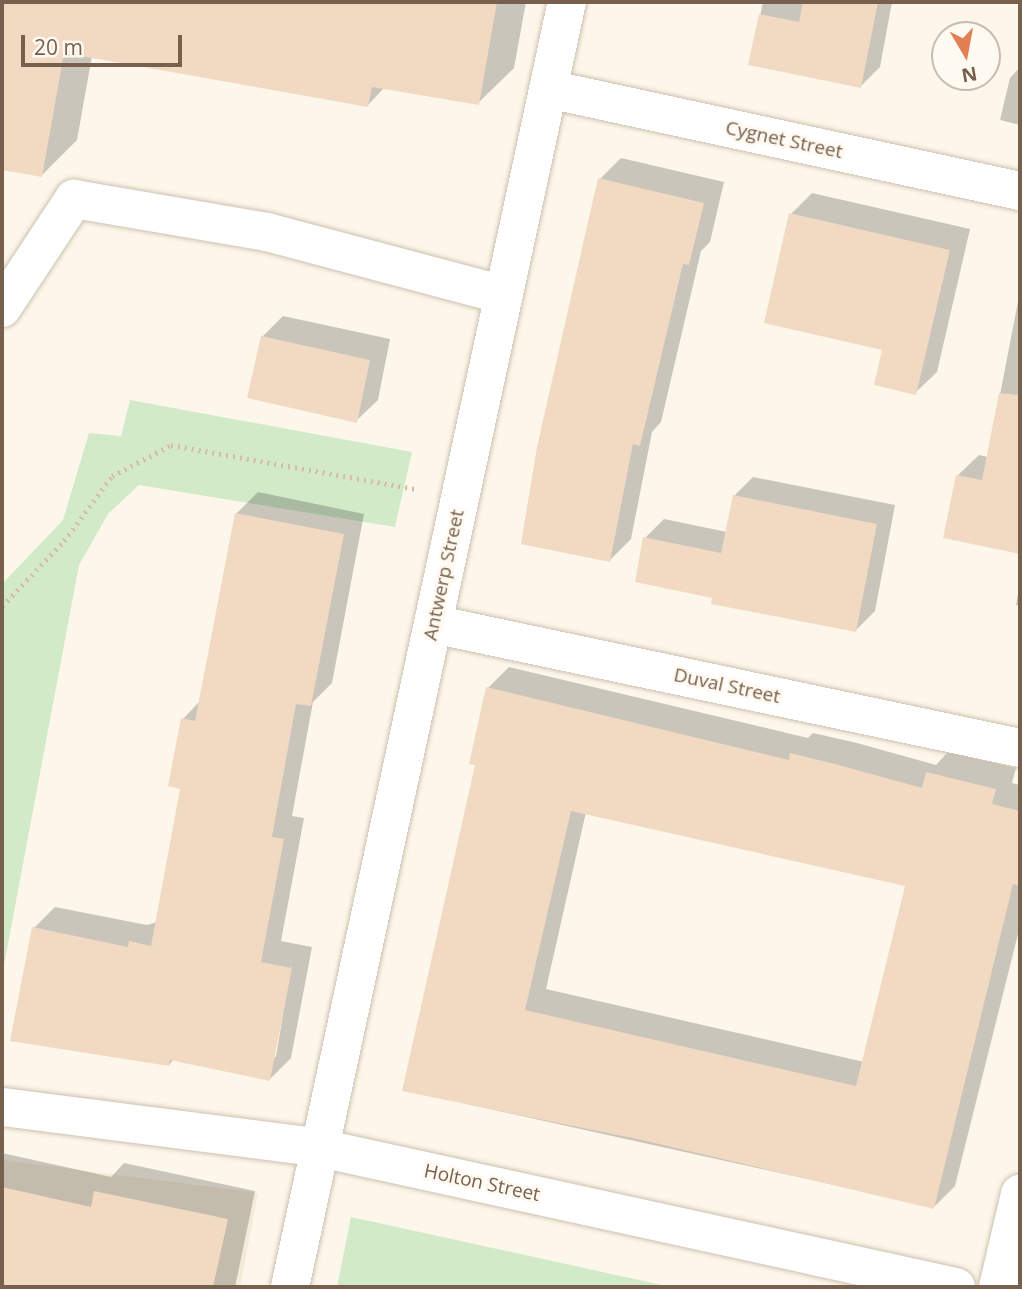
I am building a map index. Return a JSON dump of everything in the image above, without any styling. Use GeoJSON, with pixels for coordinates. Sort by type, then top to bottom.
{"type":"FeatureCollection","features":[{"type":"Feature","properties":{"kind":"street","name":"Antwerp Street"},"geometry":{"type":"LineString","coordinates":[[289,1287],[566,2]]}},
{"type":"Feature","properties":{"kind":"street","name":"Cygnet Street"},"geometry":{"type":"LineString","coordinates":[[548,89],[1020,191]]}},
{"type":"Feature","properties":{"kind":"street"},"geometry":{"type":"LineString","coordinates":[[2,308],[74,199],[267,232],[504,295]]}},
{"type":"Feature","properties":{"kind":"street","name":"Duval Street"},"geometry":{"type":"LineString","coordinates":[[433,624],[1020,748]]}},
{"type":"Feature","properties":{"kind":"street","name":"Holton Street"},"geometry":{"type":"LineString","coordinates":[[2,1107],[320,1148],[956,1287]]}},
{"type":"Feature","properties":{"kind":"street"},"geometry":{"type":"LineString","coordinates":[[998,1287],[1020,1194]]}},
{"type":"Feature","properties":{"kind":"path"},"geometry":{"type":"LineString","coordinates":[[2,606],[64,541],[112,476],[171,444],[460,500]]}},
{"type":"Feature","properties":{"kind":"shaded area"},"geometry":{"type":"Polygon","coordinates":[[[2,1160],[258,1193],[240,1287],[2,1287],[2,1160]]]}},
{"type":"Feature","properties":{"kind":"green space"},"geometry":{"type":"Polygon","coordinates":[[[130,400],[412,452],[395,527],[139,485],[108,514],[79,565],[2,976],[2,584],[63,520],[89,433],[121,436],[130,400]]]}},
{"type":"Feature","properties":{"kind":"green space"},"geometry":{"type":"Polygon","coordinates":[[[351,1217],[671,1287],[337,1287],[351,1217]]]}},
{"type":"Feature","properties":{"kind":"building"},"geometry":{"type":"Polygon","coordinates":[[[2,2],[497,2],[479,105],[372,87],[368,107],[64,53],[42,177],[2,170],[2,2]]]}},
{"type":"Feature","properties":{"kind":"building"},"geometry":{"type":"Polygon","coordinates":[[[803,2],[878,2],[861,88],[748,65],[759,14],[799,22],[803,2]]]}},
{"type":"Feature","properties":{"kind":"building"},"geometry":{"type":"Polygon","coordinates":[[[598,178],[704,203],[689,265],[683,264],[640,446],[633,444],[610,562],[521,544],[537,447],[598,178]]]}},
{"type":"Feature","properties":{"kind":"building"},"geometry":{"type":"Polygon","coordinates":[[[789,213],[950,250],[916,395],[874,385],[882,350],[764,323],[789,213]]]}},
{"type":"Feature","properties":{"kind":"building"},"geometry":{"type":"Polygon","coordinates":[[[261,336],[370,360],[357,423],[247,398],[261,336]]]}},
{"type":"Feature","properties":{"kind":"building"},"geometry":{"type":"Polygon","coordinates":[[[999,393],[1020,395],[1020,554],[943,538],[956,475],[982,480],[999,393]]]}},
{"type":"Feature","properties":{"kind":"building"},"geometry":{"type":"Polygon","coordinates":[[[733,495],[877,524],[856,632],[711,604],[712,598],[635,582],[643,537],[721,553],[733,495]]]}},
{"type":"Feature","properties":{"kind":"building"},"geometry":{"type":"Polygon","coordinates":[[[235,513],[344,534],[311,706],[296,704],[272,837],[284,839],[261,962],[292,968],[270,1081],[170,1060],[169,1066],[10,1041],[32,927],[128,947],[129,941],[151,946],[180,789],[168,786],[181,718],[195,721],[235,513]]]}},
{"type":"Feature","properties":{"kind":"building"},"geometry":{"type":"Polygon","coordinates":[[[486,687],[789,760],[790,753],[922,788],[926,772],[996,789],[992,804],[1020,811],[1020,886],[1013,884],[934,1209],[642,1140],[402,1091],[475,765],[469,764],[486,687]],[[571,811],[525,1010],[856,1086],[905,886],[571,811]]]}},
{"type":"Feature","properties":{"kind":"building"},"geometry":{"type":"Polygon","coordinates":[[[2,1187],[91,1207],[94,1191],[228,1219],[213,1287],[2,1287],[2,1187]]]}}]}
